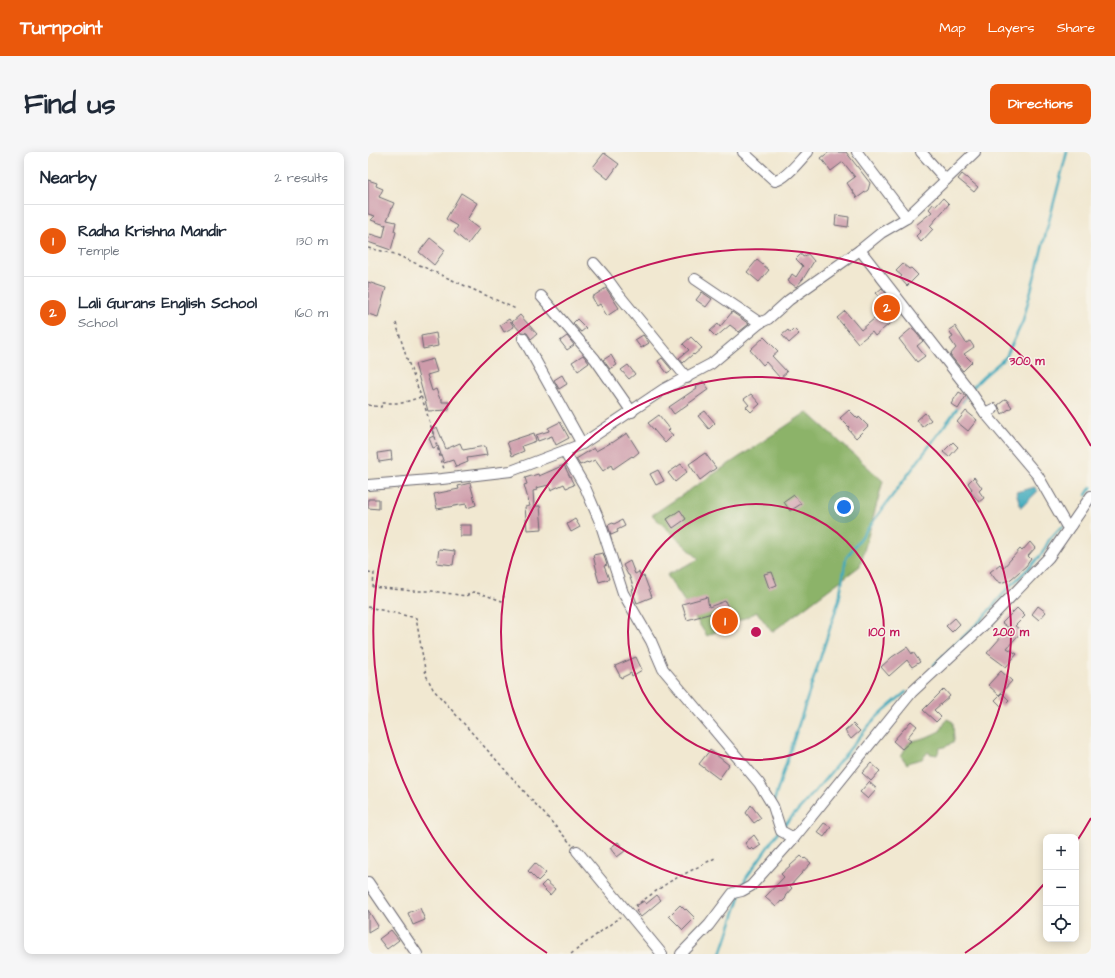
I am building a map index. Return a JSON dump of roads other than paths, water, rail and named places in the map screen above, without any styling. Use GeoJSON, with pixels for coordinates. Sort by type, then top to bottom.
{"type":"FeatureCollection","features":[{"type":"Feature","properties":{"kind":"street"},"geometry":{"type":"LineString","coordinates":[[743,152],[775,181],[786,175],[808,152]]}},
{"type":"Feature","properties":{"kind":"street"},"geometry":{"type":"LineString","coordinates":[[857,152],[907,218]]}},
{"type":"Feature","properties":{"kind":"street"},"geometry":{"type":"LineString","coordinates":[[921,152],[946,180]]}},
{"type":"Feature","properties":{"kind":"street"},"geometry":{"type":"LineString","coordinates":[[368,485],[511,472],[582,444],[632,412],[664,389],[711,364],[760,323],[768,319],[789,300],[860,250],[881,233],[907,218],[975,152]]}},
{"type":"Feature","properties":{"kind":"street"},"geometry":{"type":"LineString","coordinates":[[860,250],[970,391],[989,411],[1038,476],[1066,525],[1071,525]]}},
{"type":"Feature","properties":{"kind":"street"},"geometry":{"type":"LineString","coordinates":[[594,263],[618,295],[687,378]]}},
{"type":"Feature","properties":{"kind":"street"},"geometry":{"type":"LineString","coordinates":[[695,279],[760,323]]}},
{"type":"Feature","properties":{"kind":"street"},"geometry":{"type":"LineString","coordinates":[[541,296],[595,359],[632,412]]}},
{"type":"Feature","properties":{"kind":"street"},"geometry":{"type":"LineString","coordinates":[[522,338],[582,444]]}},
{"type":"Feature","properties":{"kind":"street"},"geometry":{"type":"LineString","coordinates":[[564,451],[585,487],[600,522],[623,593],[651,641],[663,669],[759,783],[773,806],[781,831],[794,838]]}},
{"type":"Feature","properties":{"kind":"street"},"geometry":{"type":"LineString","coordinates":[[681,954],[709,925],[733,893],[751,886],[794,838],[912,692],[980,629],[1044,562],[1091,496]]}},
{"type":"Feature","properties":{"kind":"street"},"geometry":{"type":"LineString","coordinates":[[577,851],[662,954]]}},
{"type":"Feature","properties":{"kind":"street"},"geometry":{"type":"LineString","coordinates":[[368,882],[417,954]]}},
{"type":"Feature","properties":{"kind":"water"},"geometry":{"type":"Polygon","coordinates":[[[1035,487],[1038,491],[1021,508],[1016,492],[1035,487]]]}},
{"type":"Feature","properties":{"kind":"waterway"},"geometry":{"type":"LineString","coordinates":[[971,389],[1006,357],[1023,321],[1067,152]]}},
{"type":"Feature","properties":{"kind":"waterway"},"geometry":{"type":"LineString","coordinates":[[962,402],[968,393]]}},
{"type":"Feature","properties":{"kind":"waterway"},"geometry":{"type":"LineString","coordinates":[[774,801],[839,600],[846,558],[959,406]]}},
{"type":"Feature","properties":{"kind":"waterway"},"geometry":{"type":"LineString","coordinates":[[1086,495],[1091,487]]}},
{"type":"Feature","properties":{"kind":"waterway"},"geometry":{"type":"LineString","coordinates":[[934,665],[981,620],[1009,587],[1032,565],[1043,552],[1049,540],[1064,526]]}},
{"type":"Feature","properties":{"kind":"waterway"},"geometry":{"type":"LineString","coordinates":[[783,826],[818,788],[872,722],[906,692]]}},
{"type":"Feature","properties":{"kind":"waterway"},"geometry":{"type":"LineString","coordinates":[[743,887],[746,878],[779,831]]}},
{"type":"Feature","properties":{"kind":"waterway"},"geometry":{"type":"LineString","coordinates":[[721,954],[741,894]]}},
{"type":"Feature","properties":{"kind":"place","name":"Lali Gurans English School"},"geometry":{"type":"Point","coordinates":[887,308]}},
{"type":"Feature","properties":{"kind":"place","name":"Radha Krishna Mandir"},"geometry":{"type":"Point","coordinates":[725,621]}}]}
